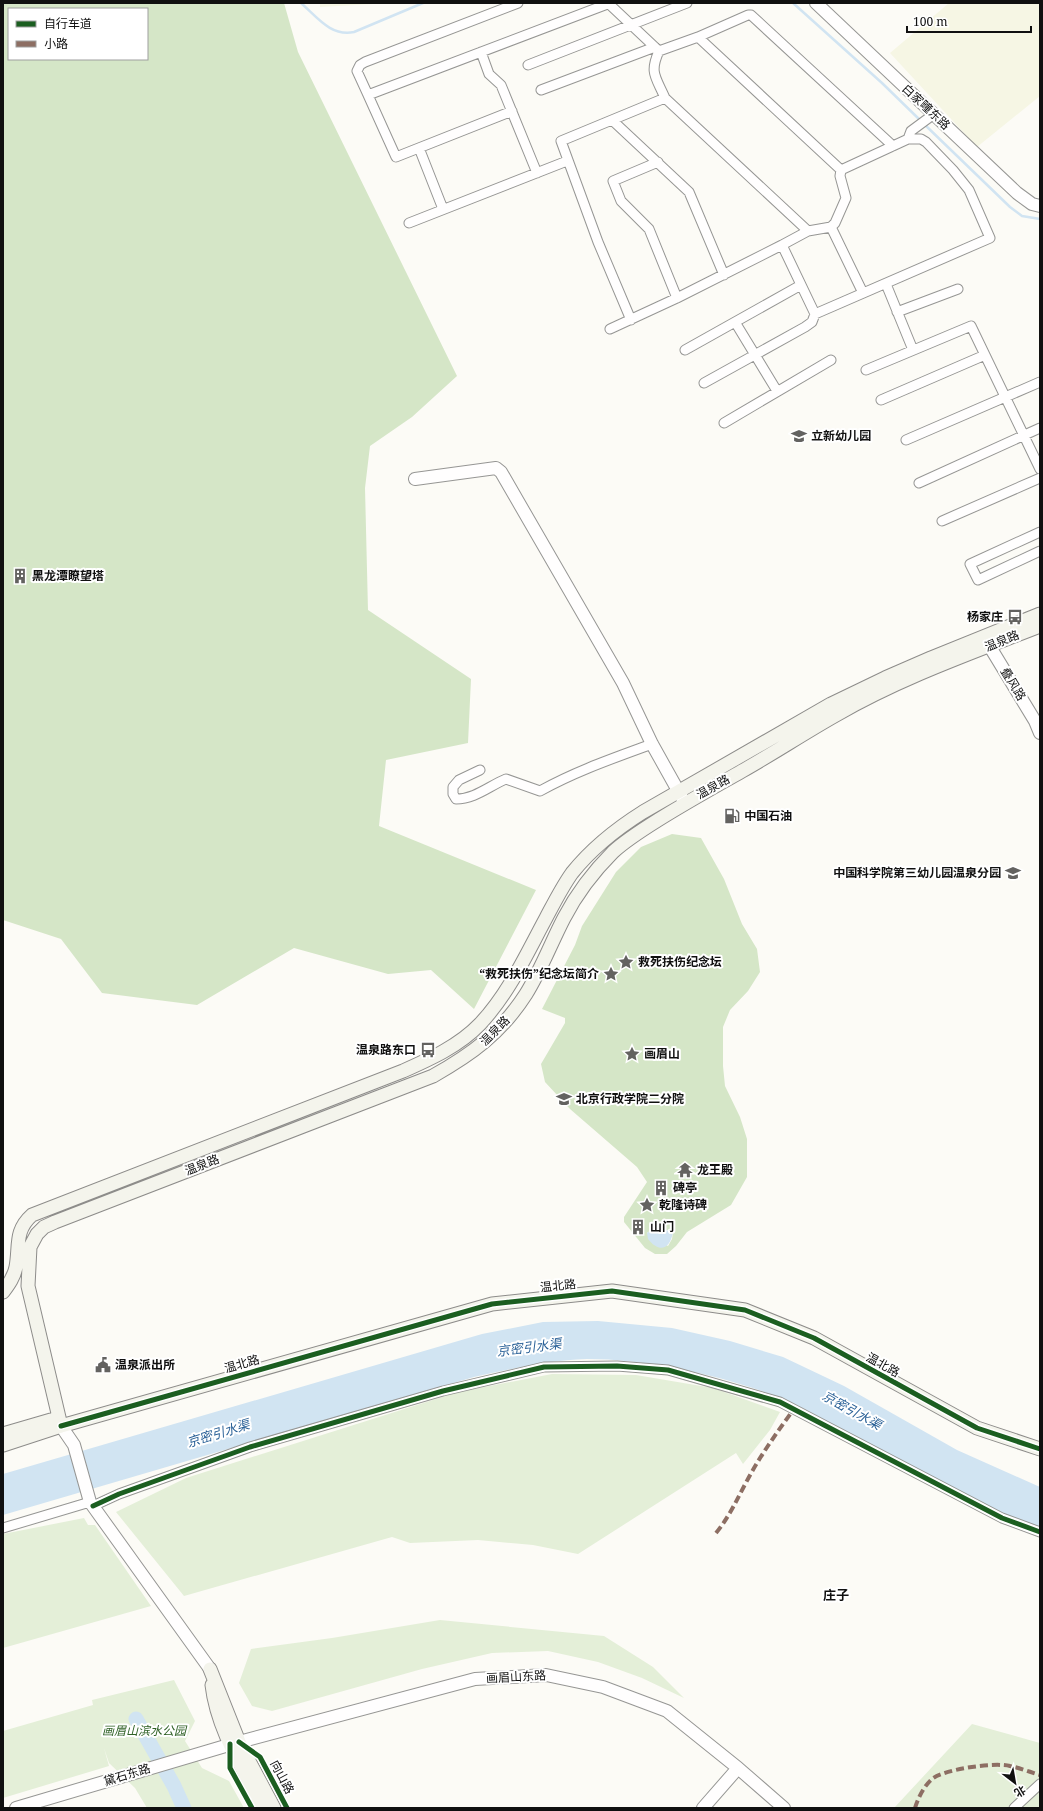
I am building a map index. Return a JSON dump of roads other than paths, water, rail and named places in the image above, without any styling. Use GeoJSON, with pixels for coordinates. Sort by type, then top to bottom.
{"type":"FeatureCollection","features":[{"type":"Feature","properties":{"kind":"main road","name":"温泉路"},"geometry":{"type":"LineString","coordinates":[[3,1292],[11,1282],[16,1268],[20,1230],[24,1222],[32,1215],[403,1071],[449,1048],[479,1025],[502,997],[572,874],[595,848],[617,829],[774,754],[855,705],[1040,614]]}},
{"type":"Feature","properties":{"kind":"main road","name":"温泉路"},"geometry":{"type":"LineString","coordinates":[[987,641],[1040,626]]}},
{"type":"Feature","properties":{"kind":"main road","name":"温泉路"},"geometry":{"type":"LineString","coordinates":[[61,1426],[28,1286],[30,1247],[37,1234],[44,1227],[55,1222],[433,1076],[472,1052],[497,1031],[526,994],[565,916],[593,873],[615,850],[682,797]]}},
{"type":"Feature","properties":{"kind":"main road"},"geometry":{"type":"LineString","coordinates":[[48,1208],[42,1213],[42,1218],[45,1221],[55,1222]]}},
{"type":"Feature","properties":{"kind":"main road","name":"温北路"},"geometry":{"type":"LineString","coordinates":[[3,1445],[61,1426],[492,1304],[612,1291],[745,1310],[814,1338],[977,1428],[1040,1449]]}},
{"type":"Feature","properties":{"kind":"main road"},"geometry":{"type":"LineString","coordinates":[[3,1434],[51,1420],[61,1426]]}},
{"type":"Feature","properties":{"kind":"main road","name":"向山路"},"geometry":{"type":"LineString","coordinates":[[210,1669],[214,1706],[274,1808]]}},
{"type":"Feature","properties":{"kind":"main road","name":"向山路"},"geometry":{"type":"LineString","coordinates":[[235,1743],[264,1808]]}},
{"type":"Feature","properties":{"kind":"street"},"geometry":{"type":"LineString","coordinates":[[512,111],[396,157],[357,71],[360,65],[365,62],[518,3]]}},
{"type":"Feature","properties":{"kind":"street"},"geometry":{"type":"LineString","coordinates":[[368,95],[609,3],[657,49]]}},
{"type":"Feature","properties":{"kind":"street"},"geometry":{"type":"LineString","coordinates":[[528,65],[687,3]]}},
{"type":"Feature","properties":{"kind":"street","name":"白家疃东路"},"geometry":{"type":"LineString","coordinates":[[816,3],[926,120],[1017,193],[1032,204],[1040,206]]}},
{"type":"Feature","properties":{"kind":"street"},"geometry":{"type":"LineString","coordinates":[[541,90],[657,49],[698,37],[751,15],[893,146]]}},
{"type":"Feature","properties":{"kind":"street"},"geometry":{"type":"LineString","coordinates":[[698,37],[842,170]]}},
{"type":"Feature","properties":{"kind":"street"},"geometry":{"type":"LineString","coordinates":[[657,49],[654,73],[665,98],[808,231]]}},
{"type":"Feature","properties":{"kind":"street"},"geometry":{"type":"LineString","coordinates":[[481,52],[489,74],[501,85],[537,173]]}},
{"type":"Feature","properties":{"kind":"street"},"geometry":{"type":"LineString","coordinates":[[630,320],[567,161],[561,141],[665,98]]}},
{"type":"Feature","properties":{"kind":"street"},"geometry":{"type":"LineString","coordinates":[[612,120],[689,192],[724,275]]}},
{"type":"Feature","properties":{"kind":"street"},"geometry":{"type":"LineString","coordinates":[[908,139],[911,131],[926,120]]}},
{"type":"Feature","properties":{"kind":"street"},"geometry":{"type":"LineString","coordinates":[[610,329],[724,275],[808,231],[831,227],[835,223],[846,198],[840,176],[842,170],[908,139],[921,139],[926,142],[953,170],[968,190],[990,238],[815,314],[812,322],[805,327],[704,383]]}},
{"type":"Feature","properties":{"kind":"street"},"geometry":{"type":"LineString","coordinates":[[418,148],[443,209]]}},
{"type":"Feature","properties":{"kind":"street"},"geometry":{"type":"LineString","coordinates":[[409,223],[567,161]]}},
{"type":"Feature","properties":{"kind":"street"},"geometry":{"type":"LineString","coordinates":[[658,162],[613,181],[621,201],[649,228],[677,298]]}},
{"type":"Feature","properties":{"kind":"street"},"geometry":{"type":"LineString","coordinates":[[831,227],[864,293]]}},
{"type":"Feature","properties":{"kind":"street"},"geometry":{"type":"LineString","coordinates":[[782,245],[815,314]]}},
{"type":"Feature","properties":{"kind":"street"},"geometry":{"type":"LineString","coordinates":[[886,284],[913,350]]}},
{"type":"Feature","properties":{"kind":"street"},"geometry":{"type":"LineString","coordinates":[[685,350],[801,285]]}},
{"type":"Feature","properties":{"kind":"street"},"geometry":{"type":"LineString","coordinates":[[897,312],[958,289]]}},
{"type":"Feature","properties":{"kind":"street"},"geometry":{"type":"LineString","coordinates":[[735,322],[777,391]]}},
{"type":"Feature","properties":{"kind":"street"},"geometry":{"type":"LineString","coordinates":[[866,370],[971,326],[1040,468]]}},
{"type":"Feature","properties":{"kind":"street"},"geometry":{"type":"LineString","coordinates":[[881,400],[985,355]]}},
{"type":"Feature","properties":{"kind":"street"},"geometry":{"type":"LineString","coordinates":[[724,423],[831,360]]}},
{"type":"Feature","properties":{"kind":"street"},"geometry":{"type":"LineString","coordinates":[[906,440],[1040,382]]}},
{"type":"Feature","properties":{"kind":"street"},"geometry":{"type":"LineString","coordinates":[[919,483],[1040,428]]}},
{"type":"Feature","properties":{"kind":"street"},"geometry":{"type":"LineString","coordinates":[[415,479],[496,468],[501,472],[623,683],[652,744],[682,797]]}},
{"type":"Feature","properties":{"kind":"street"},"geometry":{"type":"LineString","coordinates":[[942,521],[1040,478]]}},
{"type":"Feature","properties":{"kind":"street"},"geometry":{"type":"LineString","coordinates":[[1040,532],[970,564],[978,580],[1040,551]]}},
{"type":"Feature","properties":{"kind":"street","name":"叠风路"},"geometry":{"type":"LineString","coordinates":[[987,641],[1035,721],[1040,733]]}},
{"type":"Feature","properties":{"kind":"street"},"geometry":{"type":"LineString","coordinates":[[480,770],[459,780],[453,787],[453,794],[456,799],[473,796],[506,779],[540,791],[561,779],[652,744]]}},
{"type":"Feature","properties":{"kind":"street"},"geometry":{"type":"LineString","coordinates":[[3,1528],[91,1504],[250,1447],[443,1391],[544,1367],[617,1366],[668,1370],[780,1402],[1002,1518],[1040,1532]]}},
{"type":"Feature","properties":{"kind":"street","name":"向山路"},"geometry":{"type":"LineString","coordinates":[[61,1426],[74,1445],[91,1504],[210,1669]]}},
{"type":"Feature","properties":{"kind":"street","name":"画眉山东路"},"geometry":{"type":"LineString","coordinates":[[235,1743],[475,1679],[546,1675],[603,1687],[667,1711],[738,1768],[784,1808]]}},
{"type":"Feature","properties":{"kind":"street","name":"黛石东路"},"geometry":{"type":"LineString","coordinates":[[16,1808],[235,1743]]}},
{"type":"Feature","properties":{"kind":"street"},"geometry":{"type":"LineString","coordinates":[[702,1808],[738,1768]]}},
{"type":"Feature","properties":{"kind":"street"},"geometry":{"type":"LineString","coordinates":[[1014,1808],[1040,1784]]}},
{"type":"Feature","properties":{"kind":"water"},"geometry":{"type":"Polygon","coordinates":[[[655,1227],[673,1232],[672,1238],[664,1248],[656,1246],[648,1239],[647,1233],[655,1227]]]}},
{"type":"Feature","properties":{"kind":"water","name":"京密引水渠"},"geometry":{"type":"Polygon","coordinates":[[[598,1321],[672,1328],[730,1341],[783,1357],[844,1386],[957,1450],[1040,1487],[1040,1528],[995,1510],[951,1489],[865,1444],[808,1411],[765,1392],[716,1377],[690,1371],[637,1362],[587,1359],[544,1363],[474,1377],[3,1515],[3,1474],[482,1334],[543,1322],[598,1321]]]}},
{"type":"Feature","properties":{"kind":"waterway"},"geometry":{"type":"LineString","coordinates":[[301,3],[325,25],[338,32],[346,33],[354,32],[423,3]]}},
{"type":"Feature","properties":{"kind":"waterway"},"geometry":{"type":"LineString","coordinates":[[793,3],[882,83],[921,121]]}},
{"type":"Feature","properties":{"kind":"waterway"},"geometry":{"type":"LineString","coordinates":[[924,124],[1010,207],[1022,216],[1040,219]]}},
{"type":"Feature","properties":{"kind":"waterway"},"geometry":{"type":"LineString","coordinates":[[136,1719],[174,1786],[184,1808]]}},
{"type":"Feature","properties":{"kind":"place","name":"立新幼儿园"},"geometry":{"type":"Point","coordinates":[799,436]}},
{"type":"Feature","properties":{"kind":"place","name":"黑龙潭瞭望塔"},"geometry":{"type":"Point","coordinates":[20,576]}},
{"type":"Feature","properties":{"kind":"place","name":"杨家庄"},"geometry":{"type":"Point","coordinates":[1015,617]}},
{"type":"Feature","properties":{"kind":"place","name":"中国石油"},"geometry":{"type":"Point","coordinates":[732,816]}},
{"type":"Feature","properties":{"kind":"place","name":"中国科学院第三幼儿园温泉分园"},"geometry":{"type":"Point","coordinates":[1013,873]}},
{"type":"Feature","properties":{"kind":"place","name":"救死扶伤纪念坛"},"geometry":{"type":"Point","coordinates":[626,962]}},
{"type":"Feature","properties":{"kind":"place","name":"“救死扶伤”纪念坛简介"},"geometry":{"type":"Point","coordinates":[611,974]}},
{"type":"Feature","properties":{"kind":"place","name":"温泉路东口"},"geometry":{"type":"Point","coordinates":[428,1050]}},
{"type":"Feature","properties":{"kind":"place","name":"画眉山"},"geometry":{"type":"Point","coordinates":[632,1054]}},
{"type":"Feature","properties":{"kind":"place","name":"北京行政学院二分院"},"geometry":{"type":"Point","coordinates":[564,1099]}},
{"type":"Feature","properties":{"kind":"place","name":"龙王殿"},"geometry":{"type":"Point","coordinates":[685,1170]}},
{"type":"Feature","properties":{"kind":"place","name":"碑亭"},"geometry":{"type":"Point","coordinates":[661,1188]}},
{"type":"Feature","properties":{"kind":"place","name":"乾隆诗碑"},"geometry":{"type":"Point","coordinates":[647,1205]}},
{"type":"Feature","properties":{"kind":"place","name":"山门"},"geometry":{"type":"Point","coordinates":[638,1227]}},
{"type":"Feature","properties":{"kind":"place","name":"温泉派出所"},"geometry":{"type":"Point","coordinates":[103,1365]}},
{"type":"Feature","properties":{"kind":"district","name":"庄子"},"geometry":{"type":"Point","coordinates":[836,1595]}},
{"type":"Feature","properties":{"kind":"park label","name":"画眉山滨水公园"},"geometry":{"type":"Point","coordinates":[144,1731]}}]}
